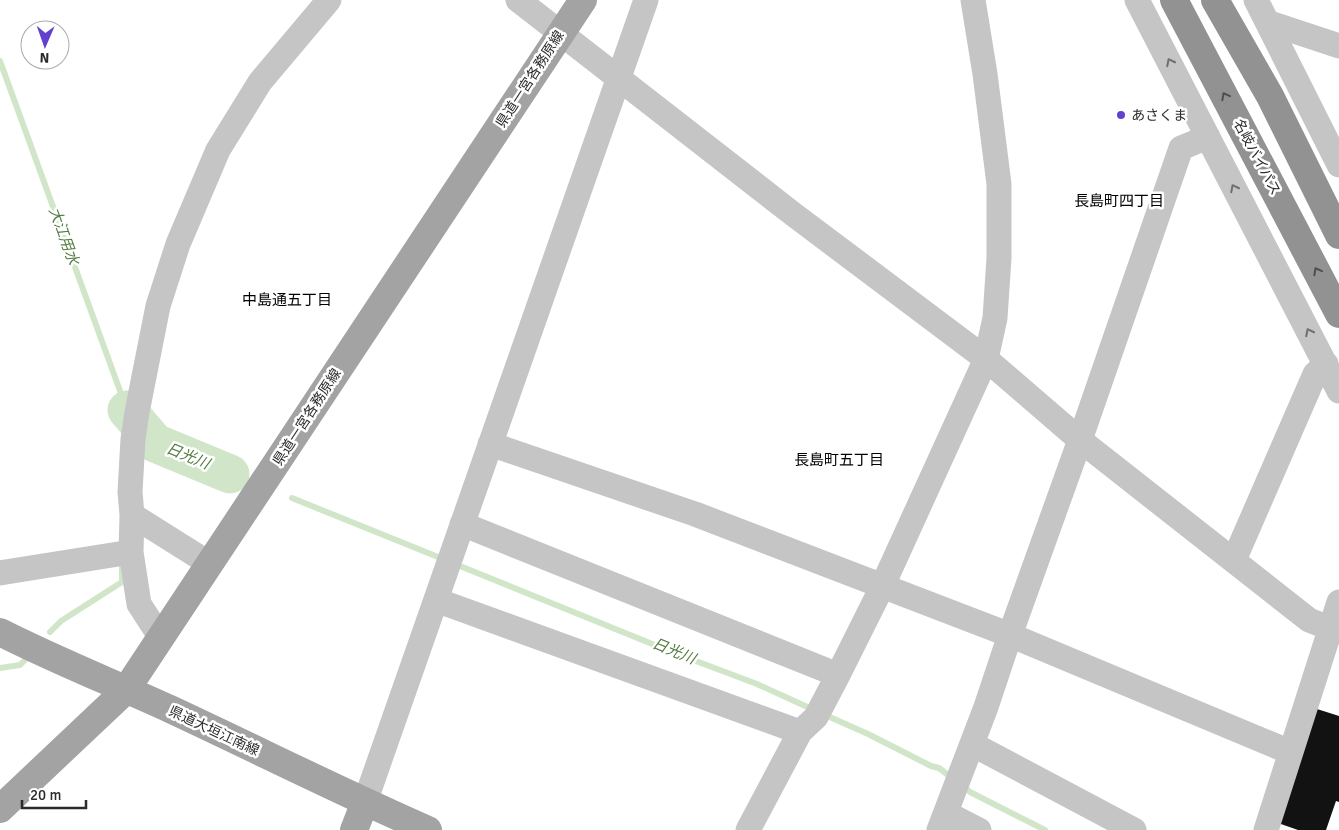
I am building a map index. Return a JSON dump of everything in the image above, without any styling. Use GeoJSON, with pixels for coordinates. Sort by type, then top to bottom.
{"type":"FeatureCollection","features":[{"type":"Feature","properties":{"kind":"highway","name":"名岐バイパス"},"geometry":{"type":"LineString","coordinates":[[1174,0],[1339,314]]}},
{"type":"Feature","properties":{"kind":"highway"},"geometry":{"type":"LineString","coordinates":[[1215,0],[1270,96],[1339,235]]}},
{"type":"Feature","properties":{"kind":"highway"},"geometry":{"type":"LineString","coordinates":[[1297,152],[1321,172],[1339,207]]}},
{"type":"Feature","properties":{"kind":"main road","name":"県道一宮各務原線"},"geometry":{"type":"LineString","coordinates":[[0,809],[126,690],[583,0]]}},
{"type":"Feature","properties":{"kind":"main road","name":"県道大垣江南線"},"geometry":{"type":"LineString","coordinates":[[0,632],[39,652],[168,709],[428,830]]}},
{"type":"Feature","properties":{"kind":"main road"},"geometry":{"type":"LineString","coordinates":[[354,830],[365,802]]}},
{"type":"Feature","properties":{"kind":"street"},"geometry":{"type":"LineString","coordinates":[[161,638],[139,604],[131,552],[132,515],[130,492],[133,439],[137,412],[158,306],[178,244],[218,150],[260,82],[329,0]]}},
{"type":"Feature","properties":{"kind":"street"},"geometry":{"type":"LineString","coordinates":[[518,0],[801,220],[986,359],[1080,440],[1310,620],[1334,631]]}},
{"type":"Feature","properties":{"kind":"street"},"geometry":{"type":"LineString","coordinates":[[365,802],[646,0]]}},
{"type":"Feature","properties":{"kind":"street"},"geometry":{"type":"LineString","coordinates":[[748,830],[838,675],[882,586],[986,359],[995,318],[1000,258],[998,184],[973,0]]}},
{"type":"Feature","properties":{"kind":"street"},"geometry":{"type":"LineString","coordinates":[[1137,0],[1339,391]]}},
{"type":"Feature","properties":{"kind":"street"},"geometry":{"type":"LineString","coordinates":[[1256,0],[1339,166]]}},
{"type":"Feature","properties":{"kind":"street"},"geometry":{"type":"LineString","coordinates":[[1267,22],[1339,46]]}},
{"type":"Feature","properties":{"kind":"street"},"geometry":{"type":"LineString","coordinates":[[1270,96],[1298,84]]}},
{"type":"Feature","properties":{"kind":"street"},"geometry":{"type":"LineString","coordinates":[[979,830],[944,816],[986,707],[1181,148],[1208,137]]}},
{"type":"Feature","properties":{"kind":"street"},"geometry":{"type":"LineString","coordinates":[[1234,560],[1314,374],[1326,364]]}},
{"type":"Feature","properties":{"kind":"street"},"geometry":{"type":"LineString","coordinates":[[490,444],[694,514],[1010,635],[1290,752]]}},
{"type":"Feature","properties":{"kind":"street"},"geometry":{"type":"LineString","coordinates":[[132,515],[210,564]]}},
{"type":"Feature","properties":{"kind":"street"},"geometry":{"type":"LineString","coordinates":[[462,524],[838,675]]}},
{"type":"Feature","properties":{"kind":"street"},"geometry":{"type":"LineString","coordinates":[[0,573],[131,552]]}},
{"type":"Feature","properties":{"kind":"street"},"geometry":{"type":"LineString","coordinates":[[436,600],[814,716]]}},
{"type":"Feature","properties":{"kind":"street"},"geometry":{"type":"LineString","coordinates":[[1266,830],[1290,752],[1334,631],[1339,602]]}},
{"type":"Feature","properties":{"kind":"street"},"geometry":{"type":"LineString","coordinates":[[970,749],[1134,830]]}},
{"type":"Feature","properties":{"kind":"building"},"geometry":{"type":"Polygon","coordinates":[[[1317,709],[1339,716],[1339,802],[1336,801],[1326,830],[1298,830],[1278,823],[1317,709]]]}},
{"type":"Feature","properties":{"kind":"waterway","name":"大江用水"},"geometry":{"type":"LineString","coordinates":[[0,61],[127,413]]}},
{"type":"Feature","properties":{"kind":"waterway","name":"日光川"},"geometry":{"type":"LineString","coordinates":[[127,410],[155,443],[230,474]]}},
{"type":"Feature","properties":{"kind":"waterway","name":"日光川"},"geometry":{"type":"LineString","coordinates":[[292,498],[443,559]]}},
{"type":"Feature","properties":{"kind":"waterway","name":"日光川"},"geometry":{"type":"LineString","coordinates":[[455,564],[672,652],[757,684],[814,710]]}},
{"type":"Feature","properties":{"kind":"waterway","name":"日光川"},"geometry":{"type":"LineString","coordinates":[[50,632],[61,621],[122,582],[122,567]]}},
{"type":"Feature","properties":{"kind":"waterway","name":"日光川"},"geometry":{"type":"LineString","coordinates":[[0,668],[20,665],[25,660]]}},
{"type":"Feature","properties":{"kind":"waterway","name":"日光川"},"geometry":{"type":"LineString","coordinates":[[823,714],[868,734],[931,766],[939,768],[952,778]]}},
{"type":"Feature","properties":{"kind":"waterway","name":"日光川"},"geometry":{"type":"LineString","coordinates":[[963,786],[970,792],[1045,830]]}},
{"type":"Feature","properties":{"kind":"place","name":"あさくま"},"geometry":{"type":"Point","coordinates":[1121,115]}},
{"type":"Feature","properties":{"kind":"district","name":"長島町四丁目"},"geometry":{"type":"Point","coordinates":[1119,201]}},
{"type":"Feature","properties":{"kind":"district","name":"中島通五丁目"},"geometry":{"type":"Point","coordinates":[287,300]}},
{"type":"Feature","properties":{"kind":"district","name":"長島町五丁目"},"geometry":{"type":"Point","coordinates":[839,460]}}]}
